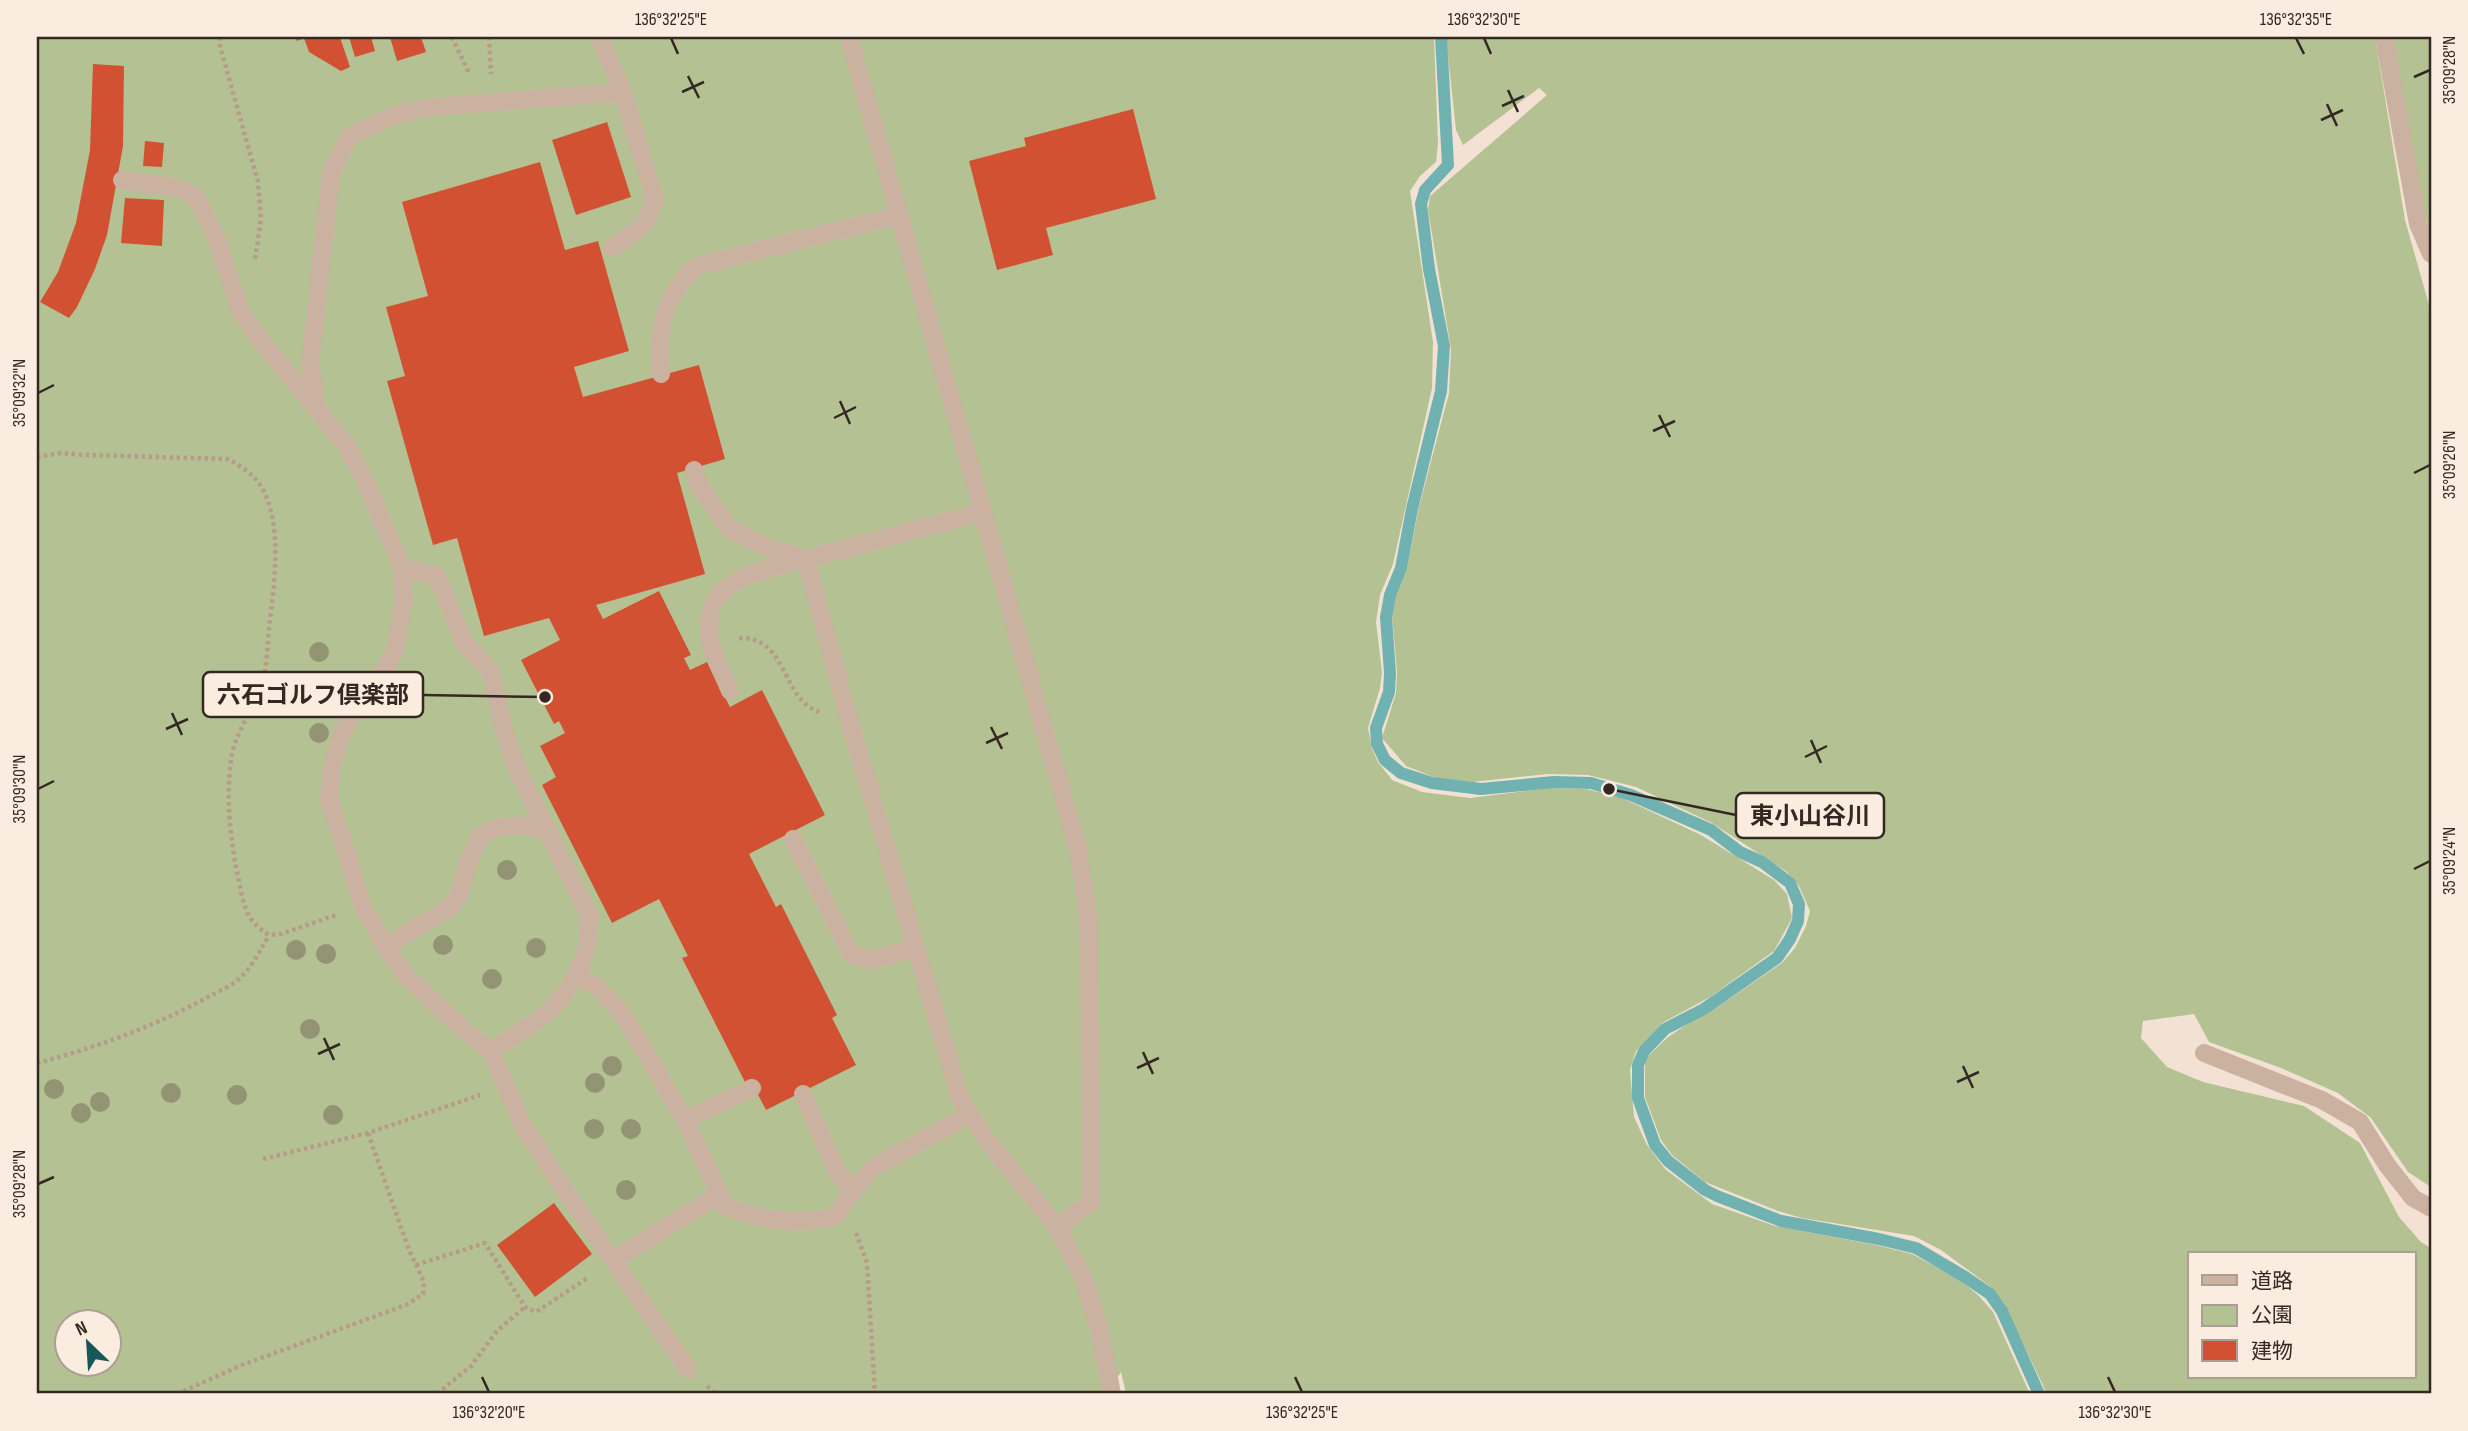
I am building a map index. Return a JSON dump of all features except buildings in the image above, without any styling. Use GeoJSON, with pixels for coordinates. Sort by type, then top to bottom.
{"type":"FeatureCollection","features":[{"type":"Feature","properties":{"kind":"street"},"geometry":{"type":"LineString","coordinates":[[599,37],[623,92],[655,199],[644,225],[612,248]]}},
{"type":"Feature","properties":{"kind":"street"},"geometry":{"type":"LineString","coordinates":[[849,37],[1078,849],[1089,923],[1091,1202],[1057,1227]]}},
{"type":"Feature","properties":{"kind":"street"},"geometry":{"type":"LineString","coordinates":[[2384,37],[2418,224],[2431,254]]}},
{"type":"Feature","properties":{"kind":"street"},"geometry":{"type":"LineString","coordinates":[[317,409],[310,363],[331,174],[349,137],[394,115],[433,107],[623,92]]}},
{"type":"Feature","properties":{"kind":"street"},"geometry":{"type":"LineString","coordinates":[[121,180],[179,188],[199,202],[217,240],[240,310],[257,336],[347,446],[365,480],[402,568],[404,598],[395,650],[379,681],[354,709],[341,736],[332,767],[330,798],[363,906],[384,946],[407,977],[491,1051],[523,1126],[688,1369]]}},
{"type":"Feature","properties":{"kind":"street"},"geometry":{"type":"LineString","coordinates":[[661,374],[658,348],[662,318],[672,293],[685,275],[697,266],[899,215]]}},
{"type":"Feature","properties":{"kind":"street"},"geometry":{"type":"LineString","coordinates":[[694,470],[698,483],[730,529],[767,547],[806,559]]}},
{"type":"Feature","properties":{"kind":"street"},"geometry":{"type":"LineString","coordinates":[[730,691],[713,650],[709,625],[712,605],[725,588],[751,573],[983,512]]}},
{"type":"Feature","properties":{"kind":"street"},"geometry":{"type":"LineString","coordinates":[[806,559],[850,723],[961,1101],[986,1140],[1057,1227],[1082,1273],[1100,1331],[1112,1394]]}},
{"type":"Feature","properties":{"kind":"street"},"geometry":{"type":"LineString","coordinates":[[402,568],[437,576],[464,643],[491,672],[504,730],[516,767],[590,917],[586,950],[577,975],[557,1004],[536,1022],[491,1051]]}},
{"type":"Feature","properties":{"kind":"street"},"geometry":{"type":"LineString","coordinates":[[384,946],[448,909],[459,896],[467,865],[480,836],[498,827],[518,825],[548,831]]}},
{"type":"Feature","properties":{"kind":"street"},"geometry":{"type":"LineString","coordinates":[[793,839],[852,955],[869,960],[916,948]]}},
{"type":"Feature","properties":{"kind":"street"},"geometry":{"type":"LineString","coordinates":[[577,975],[597,987],[623,1014],[685,1120],[725,1206],[748,1216],[776,1221],[811,1222],[836,1216],[873,1168],[970,1114]]}},
{"type":"Feature","properties":{"kind":"street"},"geometry":{"type":"LineString","coordinates":[[2204,1053],[2322,1100],[2360,1122],[2386,1165],[2413,1198],[2431,1208]]}},
{"type":"Feature","properties":{"kind":"street"},"geometry":{"type":"LineString","coordinates":[[685,1120],[752,1088]]}},
{"type":"Feature","properties":{"kind":"street"},"geometry":{"type":"LineString","coordinates":[[803,1094],[836,1169],[852,1192]]}},
{"type":"Feature","properties":{"kind":"street"},"geometry":{"type":"LineString","coordinates":[[613,1260],[719,1195]]}},
{"type":"Feature","properties":{"kind":"path"},"geometry":{"type":"LineString","coordinates":[[220,37],[220,46],[258,182],[261,218],[254,269]]}},
{"type":"Feature","properties":{"kind":"path"},"geometry":{"type":"LineString","coordinates":[[452,37],[484,104]]}},
{"type":"Feature","properties":{"kind":"path"},"geometry":{"type":"LineString","coordinates":[[37,457],[61,453],[228,459],[248,470],[261,486],[269,502],[277,564],[264,676],[240,729],[233,753],[230,779],[230,825],[246,910],[251,921],[269,935],[281,934],[363,906]]}},
{"type":"Feature","properties":{"kind":"path"},"geometry":{"type":"LineString","coordinates":[[713,650],[732,638],[754,638],[773,651],[797,695],[812,710],[850,723]]}},
{"type":"Feature","properties":{"kind":"path"},"geometry":{"type":"LineString","coordinates":[[37,1063],[81,1052],[156,1023],[237,981],[253,962],[269,935]]}},
{"type":"Feature","properties":{"kind":"path"},"geometry":{"type":"LineString","coordinates":[[263,1159],[368,1133],[505,1087]]}},
{"type":"Feature","properties":{"kind":"path"},"geometry":{"type":"LineString","coordinates":[[177,1394],[242,1365],[406,1305],[423,1294],[424,1282],[368,1133]]}},
{"type":"Feature","properties":{"kind":"path"},"geometry":{"type":"LineString","coordinates":[[841,1209],[853,1226],[867,1264],[875,1394]]}},
{"type":"Feature","properties":{"kind":"path"},"geometry":{"type":"LineString","coordinates":[[416,1265],[485,1243],[525,1307],[536,1312],[613,1260]]}},
{"type":"Feature","properties":{"kind":"path"},"geometry":{"type":"LineString","coordinates":[[437,1394],[471,1366],[497,1331],[525,1307]]}},
{"type":"Feature","properties":{"kind":"green space"},"geometry":{"type":"Polygon","coordinates":[[[37,37],[1434,37],[1438,144],[1436,162],[1420,176],[1410,191],[1433,342],[1432,388],[1393,564],[1380,595],[1376,622],[1382,672],[1368,728],[1372,749],[1392,780],[1422,792],[1470,798],[1550,788],[1586,789],[1622,798],[1701,835],[1774,880],[1787,894],[1792,918],[1774,951],[1710,997],[1662,1023],[1636,1051],[1630,1070],[1634,1117],[1647,1145],[1665,1169],[1712,1204],[1775,1226],[1912,1254],[1960,1280],[1993,1312],[2030,1394],[1126,1394],[1121,1372],[1107,1394],[37,1394],[37,37]]]}},
{"type":"Feature","properties":{"kind":"green space"},"geometry":{"type":"Polygon","coordinates":[[[1446,37],[2375,37],[2405,220],[2431,312],[2431,1187],[2408,1172],[2371,1118],[2338,1093],[2281,1068],[2209,1042],[2194,1014],[2143,1021],[2141,1038],[2167,1067],[2203,1082],[2304,1106],[2360,1143],[2399,1217],[2421,1242],[2431,1248],[2431,1394],[2047,1394],[2004,1303],[1991,1287],[1941,1250],[1914,1236],[1802,1218],[1778,1211],[1705,1182],[1672,1155],[1661,1140],[1645,1097],[1645,1059],[1668,1037],[1709,1013],[1782,963],[1795,948],[1810,911],[1799,886],[1787,872],[1712,823],[1636,787],[1588,775],[1548,774],[1472,782],[1436,778],[1406,766],[1382,738],[1396,693],[1392,614],[1395,597],[1407,569],[1419,507],[1449,393],[1451,349],[1428,210],[1430,196],[1547,95],[1539,88],[1463,145],[1456,130],[1446,37]]]}},
{"type":"Feature","properties":{"kind":"green space"},"geometry":{"type":"Polygon","coordinates":[[[2393,37],[2431,37],[2431,234],[2421,203],[2393,37]]]}},
{"type":"Feature","properties":{"kind":"waterway"},"geometry":{"type":"LineString","coordinates":[[1441,37],[1448,165],[1425,190],[1421,204],[1429,269],[1444,346],[1441,391],[1412,509],[1401,568],[1390,595],[1386,617],[1389,692],[1376,728],[1377,744],[1385,760],[1401,773],[1432,783],[1481,789],[1554,782],[1591,783],[1631,795],[1711,830],[1740,852],[1762,862],[1790,883],[1799,904],[1798,921],[1777,958],[1704,1009],[1665,1029],[1644,1051],[1638,1065],[1638,1098],[1655,1145],[1668,1161],[1717,1196],[1781,1221],[1916,1248],[1965,1277],[1990,1294],[2002,1311],[2039,1394]]}},
{"type":"Feature","properties":{"kind":"place","name":"六石ゴルフ倶楽部"},"geometry":{"type":"Point","coordinates":[545,697]}},
{"type":"Feature","properties":{"kind":"place","name":"東小山谷川"},"geometry":{"type":"Point","coordinates":[1609,789]}}]}
